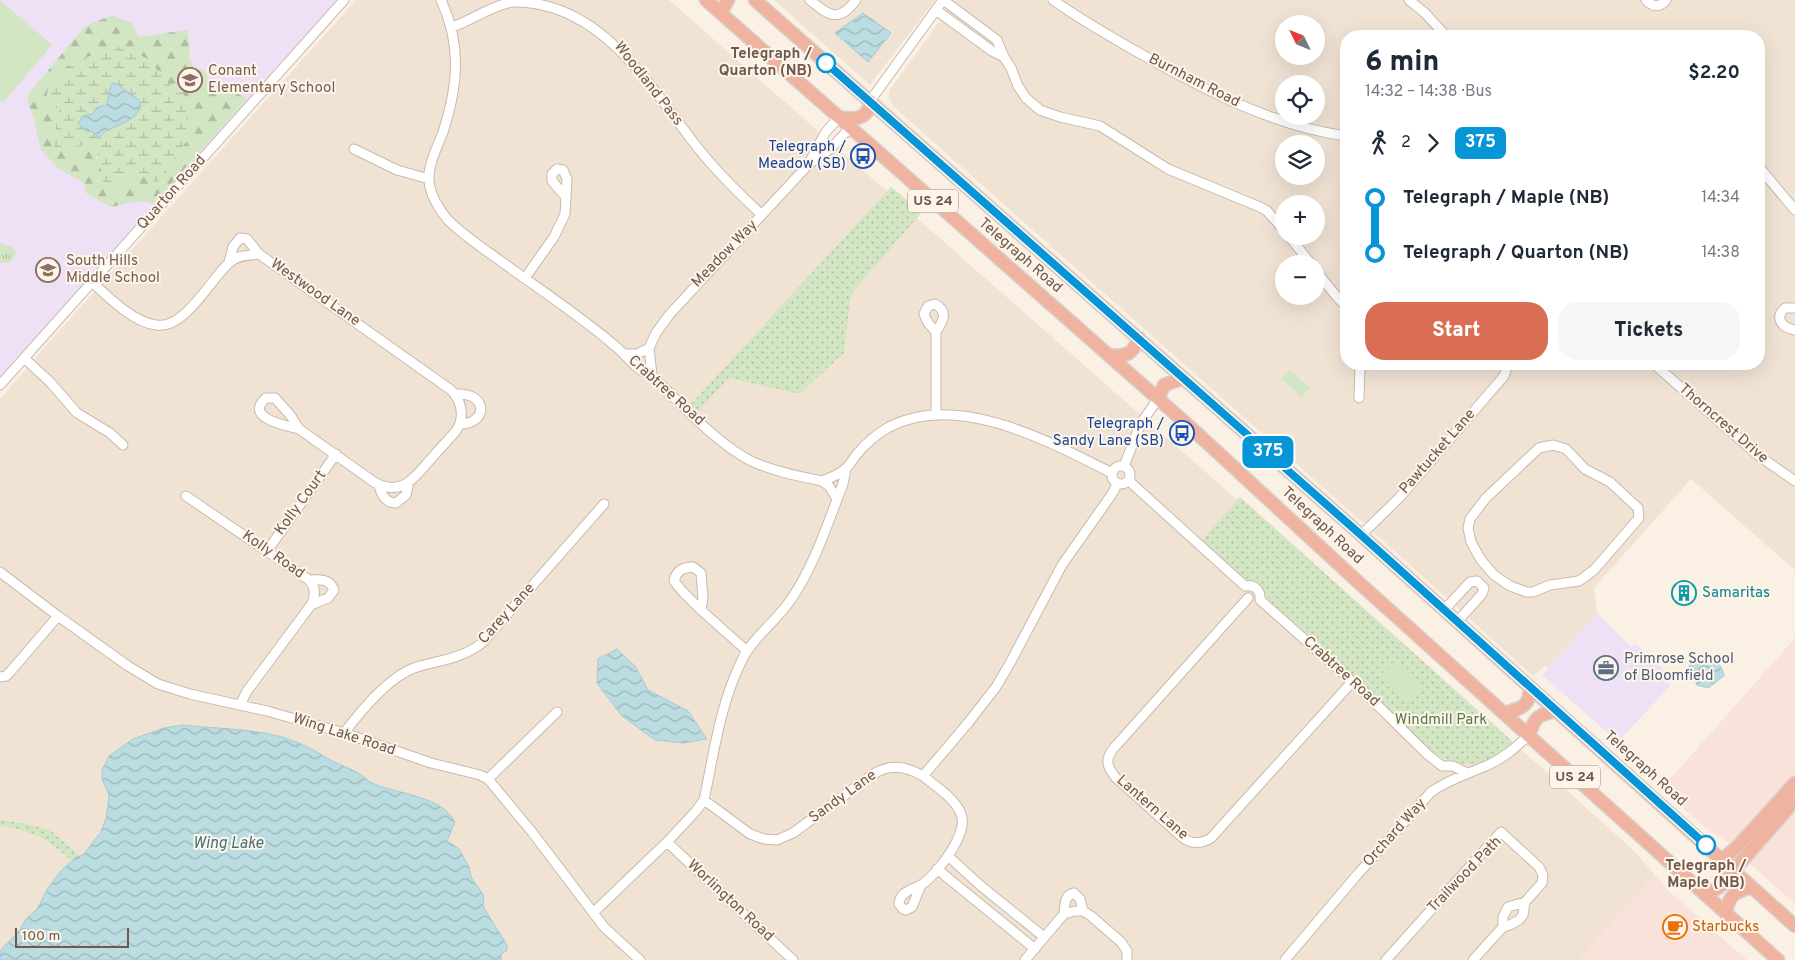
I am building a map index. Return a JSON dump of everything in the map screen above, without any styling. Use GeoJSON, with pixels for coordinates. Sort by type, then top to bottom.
{"type":"FeatureCollection","features":[{"type":"Feature","properties":{"kind":"highway","name":"Telegraph Road"},"geometry":{"type":"LineString","coordinates":[[706,0],[1158,399],[1778,960]]}},
{"type":"Feature","properties":{"kind":"highway"},"geometry":{"type":"LineString","coordinates":[[720,13],[728,0]]}},
{"type":"Feature","properties":{"kind":"highway","name":"Telegraph Road"},"geometry":{"type":"LineString","coordinates":[[755,0],[1361,535],[1795,926]]}},
{"type":"Feature","properties":{"kind":"highway"},"geometry":{"type":"LineString","coordinates":[[839,118],[853,120],[860,117],[867,112],[870,101]]}},
{"type":"Feature","properties":{"kind":"highway"},"geometry":{"type":"LineString","coordinates":[[1109,356],[1122,356],[1130,353],[1135,349],[1139,338]]}},
{"type":"Feature","properties":{"kind":"highway"},"geometry":{"type":"LineString","coordinates":[[1158,399],[1164,385],[1184,378]]}},
{"type":"Feature","properties":{"kind":"highway"},"geometry":{"type":"LineString","coordinates":[[1505,714],[1524,705],[1530,697],[1530,687]]}},
{"type":"Feature","properties":{"kind":"highway"},"geometry":{"type":"LineString","coordinates":[[1529,735],[1537,718],[1556,711]]}},
{"type":"Feature","properties":{"kind":"highway"},"geometry":{"type":"LineString","coordinates":[[1722,860],[1738,846],[1795,783]]}},
{"type":"Feature","properties":{"kind":"highway"},"geometry":{"type":"LineString","coordinates":[[1705,894],[1723,885],[1795,800]]}},
{"type":"Feature","properties":{"kind":"highway"},"geometry":{"type":"LineString","coordinates":[[1726,913],[1727,903],[1732,895],[1752,886]]}},
{"type":"Feature","properties":{"kind":"street","name":"Quarton Road"},"geometry":{"type":"LineString","coordinates":[[0,385],[344,0]]}},
{"type":"Feature","properties":{"kind":"street"},"geometry":{"type":"LineString","coordinates":[[354,149],[398,170],[429,180],[455,85],[455,45],[452,27],[442,0]]}},
{"type":"Feature","properties":{"kind":"street"},"geometry":{"type":"LineString","coordinates":[[810,0],[822,11],[835,15],[848,10],[856,0]]}},
{"type":"Feature","properties":{"kind":"street"},"geometry":{"type":"LineString","coordinates":[[870,101],[943,0],[998,40],[1004,58],[1026,98],[1040,110],[1060,117],[1100,126],[1168,169],[1260,207],[1267,211],[1275,220]]}},
{"type":"Feature","properties":{"kind":"street","name":"Burnham Road"},"geometry":{"type":"LineString","coordinates":[[1053,0],[1113,38],[1205,89],[1265,115],[1292,124],[1340,135]]}},
{"type":"Feature","properties":{"kind":"street"},"geometry":{"type":"LineString","coordinates":[[1409,0],[1425,13],[1441,30]]}},
{"type":"Feature","properties":{"kind":"street"},"geometry":{"type":"LineString","coordinates":[[1646,0],[1656,6],[1666,0]]}},
{"type":"Feature","properties":{"kind":"street","name":"Woodland Pass"},"geometry":{"type":"LineString","coordinates":[[452,27],[496,7],[512,2],[546,3],[561,6],[580,14],[602,29],[622,49],[645,76],[707,160],[762,215]]}},
{"type":"Feature","properties":{"kind":"street"},"geometry":{"type":"LineString","coordinates":[[936,10],[1004,58]]}},
{"type":"Feature","properties":{"kind":"street","name":"Meadow Way"},"geometry":{"type":"LineString","coordinates":[[808,165],[825,133],[839,118]]}},
{"type":"Feature","properties":{"kind":"street","name":"Meadow Way"},"geometry":{"type":"LineString","coordinates":[[649,348],[661,325],[676,305],[808,165],[832,148],[850,128]]}},
{"type":"Feature","properties":{"kind":"street"},"geometry":{"type":"LineString","coordinates":[[1765,174],[1795,210]]}},
{"type":"Feature","properties":{"kind":"street","name":"Crabtree Road"},"geometry":{"type":"LineString","coordinates":[[429,180],[436,203],[448,220],[472,240],[593,328],[625,354],[630,362],[640,371],[652,375],[717,437],[736,452],[752,461],[776,470],[822,481]]}},
{"type":"Feature","properties":{"kind":"street"},"geometry":{"type":"LineString","coordinates":[[525,278],[560,226],[566,204],[565,196]]}},
{"type":"Feature","properties":{"kind":"street"},"geometry":{"type":"LineString","coordinates":[[92,282],[121,307],[143,322],[157,326],[165,325],[185,313],[229,262],[232,247],[240,238],[247,239],[260,254]]}},
{"type":"Feature","properties":{"kind":"street"},"geometry":{"type":"LineString","coordinates":[[1296,245],[1304,255]]}},
{"type":"Feature","properties":{"kind":"street","name":"Westwood Lane"},"geometry":{"type":"LineString","coordinates":[[229,262],[244,256],[260,254],[455,394],[471,397],[478,401],[481,405],[480,413],[466,424],[460,424]]}},
{"type":"Feature","properties":{"kind":"street"},"geometry":{"type":"LineString","coordinates":[[1325,282],[1340,299]]}},
{"type":"Feature","properties":{"kind":"street"},"geometry":{"type":"LineString","coordinates":[[1795,308],[1785,308],[1781,312],[1780,317],[1782,325],[1795,330]]}},
{"type":"Feature","properties":{"kind":"street"},"geometry":{"type":"LineString","coordinates":[[936,332],[936,414]]}},
{"type":"Feature","properties":{"kind":"street"},"geometry":{"type":"LineString","coordinates":[[625,354],[637,354],[649,348],[652,375]]}},
{"type":"Feature","properties":{"kind":"street"},"geometry":{"type":"LineString","coordinates":[[24,358],[50,382],[77,413],[110,433],[123,445]]}},
{"type":"Feature","properties":{"kind":"street"},"geometry":{"type":"LineString","coordinates":[[1360,370],[1360,398]]}},
{"type":"Feature","properties":{"kind":"street","name":"Pawtucket Lane"},"geometry":{"type":"LineString","coordinates":[[1361,535],[1400,497],[1504,376],[1506,370]]}},
{"type":"Feature","properties":{"kind":"street","name":"Thorncrest Drive"},"geometry":{"type":"LineString","coordinates":[[1661,370],[1759,456],[1795,481]]}},
{"type":"Feature","properties":{"kind":"street"},"geometry":{"type":"LineString","coordinates":[[379,485],[380,491],[389,502],[396,503],[406,495],[410,482],[456,431],[460,424],[460,408],[455,394]]}},
{"type":"Feature","properties":{"kind":"street"},"geometry":{"type":"LineString","coordinates":[[1124,466],[1141,423],[1158,399]]}},
{"type":"Feature","properties":{"kind":"street"},"geometry":{"type":"LineString","coordinates":[[593,913],[667,842],[704,800],[725,702],[735,674],[747,651],[784,609],[799,588],[843,484],[846,469],[857,453],[881,432],[908,420],[936,414],[992,422],[1061,446],[1112,473]]}},
{"type":"Feature","properties":{"kind":"street"},"geometry":{"type":"LineString","coordinates":[[299,429],[379,485],[395,487],[410,482]]}},
{"type":"Feature","properties":{"kind":"street"},"geometry":{"type":"LineString","coordinates":[[1557,445],[1566,450],[1581,466],[1610,482],[1638,508],[1640,513],[1636,522],[1594,570],[1579,581],[1550,585],[1533,592],[1527,592],[1517,590],[1491,572],[1481,560],[1472,542],[1468,528],[1470,519],[1496,488],[1543,446],[1557,445]]}},
{"type":"Feature","properties":{"kind":"street","name":"Kolly Court"},"geometry":{"type":"LineString","coordinates":[[267,551],[336,454]]}},
{"type":"Feature","properties":{"kind":"street"},"geometry":{"type":"LineString","coordinates":[[1117,484],[1113,479],[1112,473],[1116,467],[1124,466]]}},
{"type":"Feature","properties":{"kind":"street"},"geometry":{"type":"LineString","coordinates":[[1117,484],[1129,482],[1130,472],[1124,466]]}},
{"type":"Feature","properties":{"kind":"street"},"geometry":{"type":"LineString","coordinates":[[837,499],[822,481],[846,469]]}},
{"type":"Feature","properties":{"kind":"street","name":"Crabtree Road"},"geometry":{"type":"LineString","coordinates":[[1129,482],[1245,586],[1255,587],[1261,595],[1260,600],[1376,703],[1418,746],[1442,766],[1453,766],[1467,773]]}},
{"type":"Feature","properties":{"kind":"street"},"geometry":{"type":"LineString","coordinates":[[923,776],[996,687],[1062,565],[1117,484]]}},
{"type":"Feature","properties":{"kind":"street","name":"Kolly Road"},"geometry":{"type":"LineString","coordinates":[[186,496],[309,580],[313,584],[315,592],[311,605]]}},
{"type":"Feature","properties":{"kind":"street","name":"Carey Lane"},"geometry":{"type":"LineString","coordinates":[[344,733],[372,701],[398,676],[412,669],[456,657],[482,643],[604,504]]}},
{"type":"Feature","properties":{"kind":"street"},"geometry":{"type":"LineString","coordinates":[[701,610],[703,598],[702,576],[698,570],[692,567],[683,568],[677,573],[674,581],[701,610],[747,651]]}},
{"type":"Feature","properties":{"kind":"street","name":"Wing Lake Road"},"geometry":{"type":"LineString","coordinates":[[0,572],[58,616],[152,681],[190,694],[240,705],[344,733],[431,764],[480,775],[488,779]]}},
{"type":"Feature","properties":{"kind":"street"},"geometry":{"type":"LineString","coordinates":[[1480,584],[1491,572]]}},
{"type":"Feature","properties":{"kind":"street"},"geometry":{"type":"LineString","coordinates":[[240,705],[246,691],[311,605],[328,598],[334,590],[328,582],[323,580],[309,580]]}},
{"type":"Feature","properties":{"kind":"street"},"geometry":{"type":"LineString","coordinates":[[1444,610],[1470,582],[1480,584]]}},
{"type":"Feature","properties":{"kind":"street"},"geometry":{"type":"LineString","coordinates":[[1457,622],[1482,594],[1480,584]]}},
{"type":"Feature","properties":{"kind":"street"},"geometry":{"type":"LineString","coordinates":[[1245,586],[1248,598],[1256,602],[1260,600]]}},
{"type":"Feature","properties":{"kind":"street","name":"Lantern Lane"},"geometry":{"type":"LineString","coordinates":[[1248,598],[1113,749],[1103,763],[1116,778],[1182,837],[1198,847],[1211,838],[1352,682]]}},
{"type":"Feature","properties":{"kind":"street"},"geometry":{"type":"LineString","coordinates":[[0,676],[6,676],[10,672],[58,616]]}},
{"type":"Feature","properties":{"kind":"street"},"geometry":{"type":"LineString","coordinates":[[557,712],[488,779],[532,832],[593,913],[616,939],[640,960]]}},
{"type":"Feature","properties":{"kind":"street","name":"Orchard Way"},"geometry":{"type":"LineString","coordinates":[[1284,960],[1414,810],[1432,792],[1444,783],[1505,756],[1529,735]]}},
{"type":"Feature","properties":{"kind":"street","name":"Sandy Lane"},"geometry":{"type":"LineString","coordinates":[[704,800],[750,834],[764,839],[777,840],[793,833],[884,768],[898,766],[907,768],[923,776],[955,804],[961,814],[963,823],[948,856]]}},
{"type":"Feature","properties":{"kind":"street"},"geometry":{"type":"LineString","coordinates":[[1442,766],[1444,783]]}},
{"type":"Feature","properties":{"kind":"street","name":"Trailwood Path"},"geometry":{"type":"LineString","coordinates":[[1386,960],[1501,832],[1542,870],[1543,875],[1542,883],[1525,902],[1508,908],[1504,917],[1503,927]]}},
{"type":"Feature","properties":{"kind":"street","name":"Worlington Road"},"geometry":{"type":"LineString","coordinates":[[667,842],[793,960]]}},
{"type":"Feature","properties":{"kind":"street"},"geometry":{"type":"LineString","coordinates":[[921,885],[948,856],[1039,943]]}},
{"type":"Feature","properties":{"kind":"street"},"geometry":{"type":"LineString","coordinates":[[937,869],[1039,943]]}},
{"type":"Feature","properties":{"kind":"street"},"geometry":{"type":"LineString","coordinates":[[1026,960],[1064,914],[1068,895],[1074,893],[1080,899],[1083,912]]}},
{"type":"Feature","properties":{"kind":"street","name":"Trailwood Path"},"geometry":{"type":"LineString","coordinates":[[1473,960],[1503,927],[1512,925],[1519,920],[1523,914],[1525,902]]}},
{"type":"Feature","properties":{"kind":"street"},"geometry":{"type":"LineString","coordinates":[[1064,914],[1075,911],[1083,912],[1121,942],[1127,951],[1127,960]]}},
{"type":"Feature","properties":{"kind":"shaded area","name":"South Hills Middle School"},"geometry":{"type":"Polygon","coordinates":[[[0,0],[341,0],[193,161],[0,379],[0,0]]]}},
{"type":"Feature","properties":{"kind":"shaded area"},"geometry":{"type":"Polygon","coordinates":[[[356,0],[669,0],[1542,768],[1632,849],[1655,875],[1579,960],[0,960],[0,399],[356,0]],[[708,749],[701,792],[697,803],[665,839],[679,836],[703,809],[710,807],[713,801],[709,789],[717,752],[708,749]]]}},
{"type":"Feature","properties":{"kind":"shaded area"},"geometry":{"type":"Polygon","coordinates":[[[774,0],[935,0],[870,85],[774,0]]]}},
{"type":"Feature","properties":{"kind":"shaded area"},"geometry":{"type":"Polygon","coordinates":[[[955,0],[1795,0],[1795,570],[1691,479],[1594,588],[1597,613],[1549,668],[1545,666],[1533,676],[894,107],[889,99],[889,91],[955,0]]]}},
{"type":"Feature","properties":{"kind":"shaded area"},"geometry":{"type":"Polygon","coordinates":[[[1597,613],[1631,647],[1635,643],[1663,669],[1670,686],[1618,742],[1542,675],[1597,613]]]}},
{"type":"Feature","properties":{"kind":"shaded area"},"geometry":{"type":"Polygon","coordinates":[[[1795,638],[1795,776],[1732,845],[1704,827],[1662,788],[1795,638]]]}},
{"type":"Feature","properties":{"kind":"shaded area"},"geometry":{"type":"Polygon","coordinates":[[[1795,810],[1795,904],[1748,862],[1795,810]]]}},
{"type":"Feature","properties":{"kind":"shaded area"},"geometry":{"type":"Polygon","coordinates":[[[1655,875],[1671,893],[1747,960],[1579,960],[1655,875]]]}},
{"type":"Feature","properties":{"kind":"green space"},"geometry":{"type":"Polygon","coordinates":[[[0,0],[52,45],[3,103],[0,100],[0,0]]]}},
{"type":"Feature","properties":{"kind":"green space"},"geometry":{"type":"Polygon","coordinates":[[[113,15],[133,24],[138,37],[188,30],[190,59],[194,68],[204,70],[208,77],[247,99],[153,204],[138,202],[111,207],[86,193],[84,183],[59,169],[41,150],[33,115],[27,102],[30,92],[85,26],[113,15]],[[112,47],[66,66],[58,83],[53,83],[50,103],[59,111],[53,141],[83,146],[93,145],[97,150],[96,159],[136,171],[146,179],[166,173],[177,153],[186,142],[192,126],[186,118],[188,100],[182,93],[165,82],[153,64],[127,47],[112,47]]]}},
{"type":"Feature","properties":{"kind":"green space"},"geometry":{"type":"Polygon","coordinates":[[[112,47],[127,47],[147,59],[156,70],[164,73],[166,82],[182,93],[188,100],[186,118],[193,126],[191,135],[177,153],[166,173],[156,182],[146,179],[136,171],[119,185],[106,184],[99,178],[102,170],[98,166],[97,151],[93,145],[55,148],[53,141],[59,111],[46,97],[49,86],[53,83],[58,83],[66,66],[112,47]],[[115,83],[111,84],[106,107],[95,109],[92,114],[81,121],[86,131],[93,132],[100,138],[107,130],[125,123],[132,94],[115,83]]]}},
{"type":"Feature","properties":{"kind":"green space"},"geometry":{"type":"Polygon","coordinates":[[[891,187],[922,212],[851,294],[844,353],[799,394],[729,378],[696,413],[689,406],[891,187]]]}},
{"type":"Feature","properties":{"kind":"green space"},"geometry":{"type":"Polygon","coordinates":[[[0,243],[14,248],[16,254],[10,263],[0,262],[0,243]]]}},
{"type":"Feature","properties":{"kind":"green space"},"geometry":{"type":"Polygon","coordinates":[[[1290,370],[1310,388],[1301,397],[1281,379],[1290,370]]]}},
{"type":"Feature","properties":{"kind":"green space","name":"Windmill Park"},"geometry":{"type":"Polygon","coordinates":[[[1240,497],[1512,741],[1509,745],[1487,760],[1467,764],[1447,760],[1420,743],[1282,615],[1261,588],[1234,571],[1201,541],[1240,497]]]}},
{"type":"Feature","properties":{"kind":"green space"},"geometry":{"type":"Polygon","coordinates":[[[1393,662],[1421,689],[1407,704],[1379,676],[1393,662]]]}},
{"type":"Feature","properties":{"kind":"green space"},"geometry":{"type":"Polygon","coordinates":[[[0,820],[28,824],[50,830],[80,856],[72,861],[40,837],[25,831],[0,827],[0,820]]]}},
{"type":"Feature","properties":{"kind":"water"},"geometry":{"type":"Polygon","coordinates":[[[863,13],[891,33],[868,62],[835,33],[863,13]]]}},
{"type":"Feature","properties":{"kind":"water"},"geometry":{"type":"Polygon","coordinates":[[[115,83],[141,103],[132,118],[103,133],[100,139],[93,132],[86,131],[78,123],[83,116],[92,114],[95,109],[103,105],[106,107],[111,84],[115,83]]]}},
{"type":"Feature","properties":{"kind":"water"},"geometry":{"type":"Polygon","coordinates":[[[617,649],[635,666],[648,690],[688,711],[707,739],[683,743],[655,740],[622,716],[597,683],[598,659],[617,649]]]}},
{"type":"Feature","properties":{"kind":"water"},"geometry":{"type":"Polygon","coordinates":[[[1695,656],[1705,657],[1717,663],[1724,676],[1708,688],[1697,685],[1689,667],[1691,660],[1695,656]]]}},
{"type":"Feature","properties":{"kind":"water","name":"Wing Lake"},"geometry":{"type":"Polygon","coordinates":[[[183,725],[245,730],[282,737],[305,746],[354,771],[370,782],[417,796],[440,806],[449,813],[455,822],[447,841],[459,849],[469,867],[471,877],[484,896],[484,908],[507,945],[507,950],[501,955],[501,960],[0,960],[0,951],[19,931],[26,919],[37,909],[48,888],[60,872],[75,858],[83,855],[101,832],[106,818],[109,799],[102,779],[102,770],[109,756],[133,739],[164,728],[183,725]]]}},
{"type":"Feature","properties":{"kind":"bus line","name":"375"},"geometry":{"type":"LineString","coordinates":[[826,63],[1184,378],[1337,516],[1361,535],[1381,555],[1706,845]]}},
{"type":"Feature","properties":{"kind":"place","name":"Telegraph / Quarton (NB)"},"geometry":{"type":"Point","coordinates":[826,63]}},
{"type":"Feature","properties":{"kind":"place","name":"Conant Elementary School"},"geometry":{"type":"Point","coordinates":[190,80]}},
{"type":"Feature","properties":{"kind":"place","name":"Telegraph / Meadow (SB)"},"geometry":{"type":"Point","coordinates":[863,156]}},
{"type":"Feature","properties":{"kind":"place","name":"South Hills Middle School"},"geometry":{"type":"Point","coordinates":[48,270]}},
{"type":"Feature","properties":{"kind":"place","name":"Telegraph / Sandy Lane (SB)"},"geometry":{"type":"Point","coordinates":[1182,433]}},
{"type":"Feature","properties":{"kind":"place","name":"Samaritas"},"geometry":{"type":"Point","coordinates":[1684,593]}},
{"type":"Feature","properties":{"kind":"place","name":"Primrose School of Bloomfield"},"geometry":{"type":"Point","coordinates":[1606,668]}},
{"type":"Feature","properties":{"kind":"place","name":"Telegraph / Maple (NB)"},"geometry":{"type":"Point","coordinates":[1706,845]}},
{"type":"Feature","properties":{"kind":"place","name":"Starbucks"},"geometry":{"type":"Point","coordinates":[1675,927]}}]}
